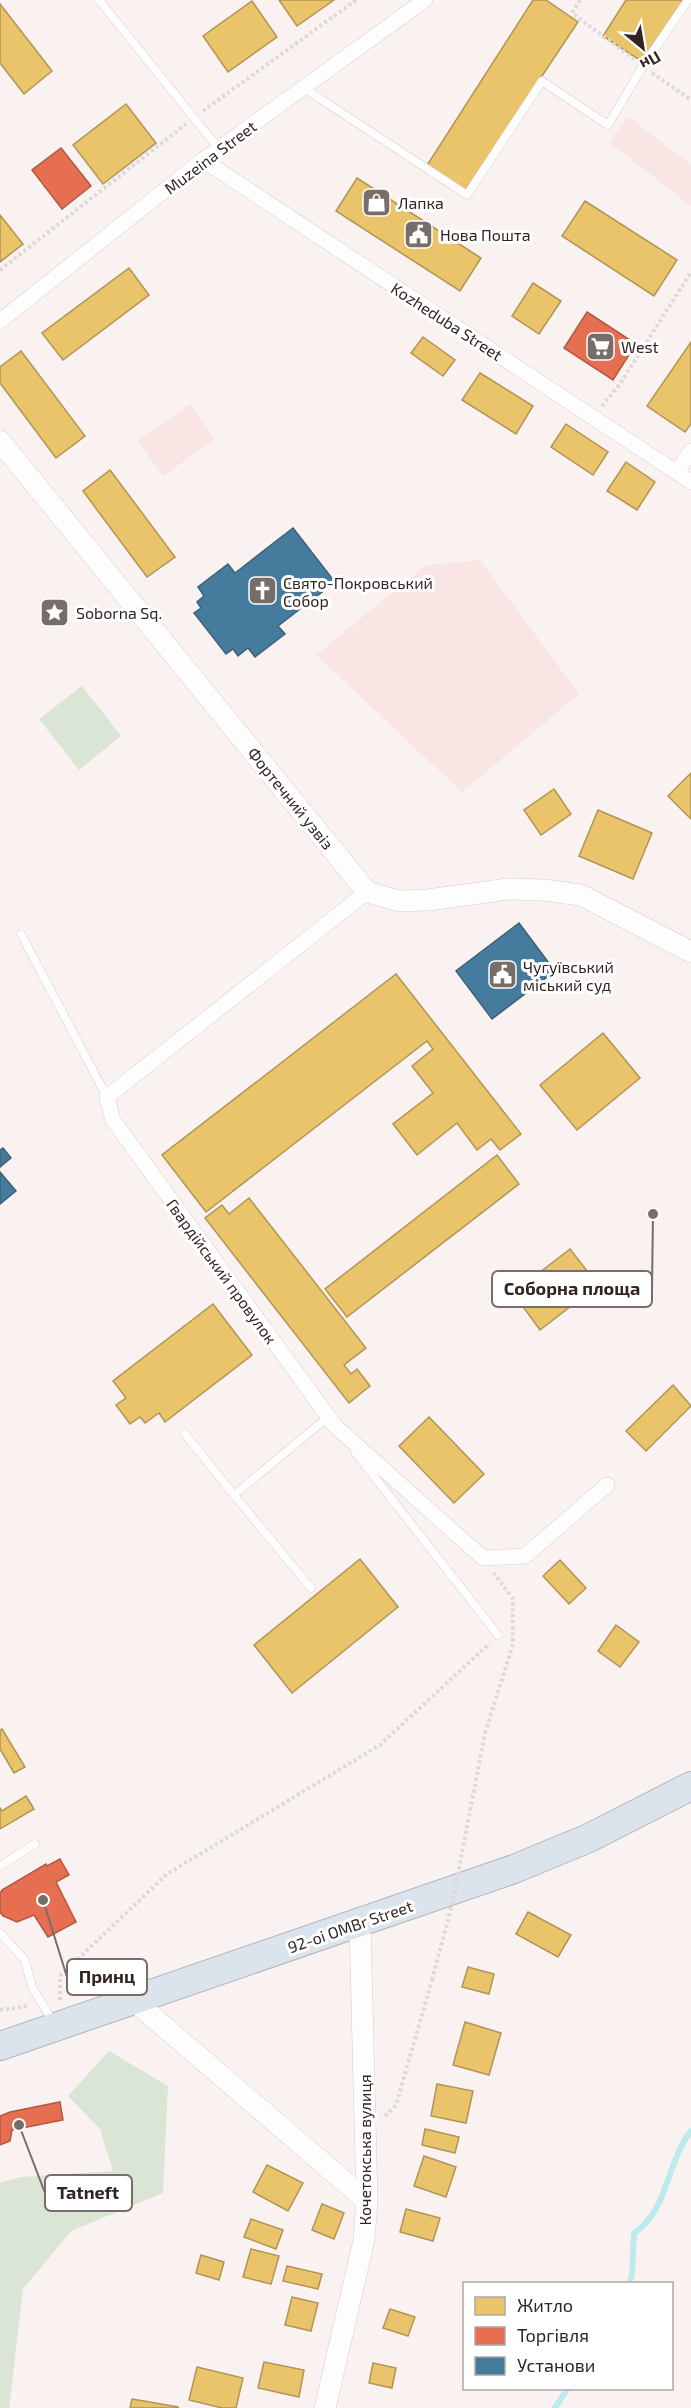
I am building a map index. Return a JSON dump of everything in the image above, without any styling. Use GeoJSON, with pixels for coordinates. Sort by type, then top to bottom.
{"type":"FeatureCollection","features":[{"type":"Feature","properties":{"kind":"highway","name":"92-oi OMBr Street"},"geometry":{"type":"LineString","coordinates":[[0,2046],[53,2019],[133,2000],[360,1924],[514,1869],[589,1838],[691,1786]]}},
{"type":"Feature","properties":{"kind":"street","name":"Muzeina Street"},"geometry":{"type":"LineString","coordinates":[[0,321],[203,160],[425,0]]}},
{"type":"Feature","properties":{"kind":"street","name":"Kozheduba Street"},"geometry":{"type":"LineString","coordinates":[[203,160],[691,482]]}},
{"type":"Feature","properties":{"kind":"street","name":"Фортечний узвіз"},"geometry":{"type":"LineString","coordinates":[[0,441],[367,892]]}},
{"type":"Feature","properties":{"kind":"street"},"geometry":{"type":"LineString","coordinates":[[677,472],[691,451]]}},
{"type":"Feature","properties":{"kind":"street"},"geometry":{"type":"LineString","coordinates":[[107,1098],[367,892],[399,901],[428,900],[508,889],[543,890],[581,895],[691,952]]}},
{"type":"Feature","properties":{"kind":"street","name":"Гвардійський провулок"},"geometry":{"type":"LineString","coordinates":[[107,1098],[113,1120],[331,1422],[483,1558],[525,1556],[607,1485]]}},
{"type":"Feature","properties":{"kind":"street","name":"Кочетокська вулиця"},"geometry":{"type":"LineString","coordinates":[[325,2408],[364,2240],[367,2201],[360,1924]]}},
{"type":"Feature","properties":{"kind":"street"},"geometry":{"type":"LineString","coordinates":[[133,2000],[367,2201]]}},
{"type":"Feature","properties":{"kind":"lane"},"geometry":{"type":"LineString","coordinates":[[99,0],[219,149]]}},
{"type":"Feature","properties":{"kind":"lane"},"geometry":{"type":"LineString","coordinates":[[304,88],[467,195],[542,81],[608,125],[688,0]]}},
{"type":"Feature","properties":{"kind":"lane"},"geometry":{"type":"LineString","coordinates":[[21,934],[107,1098]]}},
{"type":"Feature","properties":{"kind":"lane"},"geometry":{"type":"LineString","coordinates":[[234,1495],[331,1422],[498,1635]]}},
{"type":"Feature","properties":{"kind":"lane"},"geometry":{"type":"LineString","coordinates":[[184,1434],[311,1588]]}},
{"type":"Feature","properties":{"kind":"lane"},"geometry":{"type":"LineString","coordinates":[[0,1866],[35,1844]]}},
{"type":"Feature","properties":{"kind":"lane"},"geometry":{"type":"LineString","coordinates":[[0,1933],[25,1960],[32,1987],[53,2019]]}},
{"type":"Feature","properties":{"kind":"path"},"geometry":{"type":"LineString","coordinates":[[0,270],[195,117],[356,0]]}},
{"type":"Feature","properties":{"kind":"path"},"geometry":{"type":"LineString","coordinates":[[580,0],[572,13],[691,100]]}},
{"type":"Feature","properties":{"kind":"path"},"geometry":{"type":"LineString","coordinates":[[593,418],[620,384],[691,272]]}},
{"type":"Feature","properties":{"kind":"path"},"geometry":{"type":"LineString","coordinates":[[0,2010],[53,2019],[60,1976],[167,1874],[380,1745],[498,1635]]}},
{"type":"Feature","properties":{"kind":"path"},"geometry":{"type":"LineString","coordinates":[[365,2136],[396,2105],[452,1905],[485,1732]]}},
{"type":"Feature","properties":{"kind":"shaded area"},"geometry":{"type":"Polygon","coordinates":[[[629,117],[691,165],[691,206],[609,142],[629,117]]]}},
{"type":"Feature","properties":{"kind":"shaded area"},"geometry":{"type":"Polygon","coordinates":[[[190,404],[215,439],[163,476],[138,441],[190,404]]]}},
{"type":"Feature","properties":{"kind":"shaded area"},"geometry":{"type":"Polygon","coordinates":[[[480,560],[579,694],[462,792],[316,655],[426,565],[480,560]]]}},
{"type":"Feature","properties":{"kind":"green space"},"geometry":{"type":"Polygon","coordinates":[[[82,686],[121,736],[79,770],[39,719],[82,686]]]}},
{"type":"Feature","properties":{"kind":"green space"},"geometry":{"type":"Polygon","coordinates":[[[109,2051],[168,2086],[163,2193],[71,2231],[23,2289],[9,2408],[0,2408],[0,2183],[20,2177],[113,2171],[100,2129],[68,2096],[109,2051]]]}},
{"type":"Feature","properties":{"kind":"building: Житло"},"geometry":{"type":"Polygon","coordinates":[[[279,0],[334,0],[297,26],[279,0]]]}},
{"type":"Feature","properties":{"kind":"building: Житло"},"geometry":{"type":"Polygon","coordinates":[[[533,0],[546,0],[578,22],[466,190],[426,167],[533,0]]]}},
{"type":"Feature","properties":{"kind":"building: Житло"},"geometry":{"type":"Polygon","coordinates":[[[626,0],[685,0],[644,63],[603,36],[626,0]]]}},
{"type":"Feature","properties":{"kind":"building: Житло"},"geometry":{"type":"Polygon","coordinates":[[[252,1],[277,37],[228,72],[203,36],[252,1]]]}},
{"type":"Feature","properties":{"kind":"building: Житло"},"geometry":{"type":"Polygon","coordinates":[[[0,4],[52,71],[24,94],[0,63],[0,4]]]}},
{"type":"Feature","properties":{"kind":"building: Житло"},"geometry":{"type":"Polygon","coordinates":[[[126,104],[156,143],[103,184],[73,145],[126,104]]]}},
{"type":"Feature","properties":{"kind":"building: Житло"},"geometry":{"type":"Polygon","coordinates":[[[357,178],[481,258],[460,291],[336,211],[357,178]]]}},
{"type":"Feature","properties":{"kind":"building: Житло"},"geometry":{"type":"Polygon","coordinates":[[[585,201],[677,260],[654,296],[562,236],[585,201]]]}},
{"type":"Feature","properties":{"kind":"building: Житло"},"geometry":{"type":"Polygon","coordinates":[[[0,215],[23,244],[0,262],[0,215]]]}},
{"type":"Feature","properties":{"kind":"building: Житло"},"geometry":{"type":"Polygon","coordinates":[[[129,268],[149,295],[63,360],[42,333],[129,268]]]}},
{"type":"Feature","properties":{"kind":"building: Житло"},"geometry":{"type":"Polygon","coordinates":[[[533,283],[561,301],[539,334],[512,316],[533,283]]]}},
{"type":"Feature","properties":{"kind":"building: Житло"},"geometry":{"type":"Polygon","coordinates":[[[423,337],[455,360],[443,376],[411,353],[423,337]]]}},
{"type":"Feature","properties":{"kind":"building: Житло"},"geometry":{"type":"Polygon","coordinates":[[[691,342],[691,424],[685,432],[647,406],[691,342]]]}},
{"type":"Feature","properties":{"kind":"building: Житло"},"geometry":{"type":"Polygon","coordinates":[[[21,351],[85,436],[56,458],[0,383],[0,367],[21,351]]]}},
{"type":"Feature","properties":{"kind":"building: Житло"},"geometry":{"type":"Polygon","coordinates":[[[480,373],[533,406],[516,434],[462,400],[480,373]]]}},
{"type":"Feature","properties":{"kind":"building: Житло"},"geometry":{"type":"Polygon","coordinates":[[[566,424],[608,452],[593,475],[551,447],[566,424]]]}},
{"type":"Feature","properties":{"kind":"building: Житло"},"geometry":{"type":"Polygon","coordinates":[[[626,462],[655,482],[637,510],[607,491],[626,462]]]}},
{"type":"Feature","properties":{"kind":"building: Житло"},"geometry":{"type":"Polygon","coordinates":[[[110,470],[175,557],[147,577],[83,491],[110,470]]]}},
{"type":"Feature","properties":{"kind":"building: Житло"},"geometry":{"type":"Polygon","coordinates":[[[691,773],[691,819],[668,796],[691,773]]]}},
{"type":"Feature","properties":{"kind":"building: Житло"},"geometry":{"type":"Polygon","coordinates":[[[554,789],[571,814],[541,835],[524,810],[554,789]]]}},
{"type":"Feature","properties":{"kind":"building: Житло"},"geometry":{"type":"Polygon","coordinates":[[[598,810],[652,833],[633,879],[579,856],[598,810]]]}},
{"type":"Feature","properties":{"kind":"building: Житло"},"geometry":{"type":"Polygon","coordinates":[[[396,974],[521,1134],[500,1150],[491,1139],[477,1150],[457,1123],[417,1155],[393,1124],[433,1093],[412,1066],[433,1049],[427,1041],[206,1212],[162,1155],[396,974]]]}},
{"type":"Feature","properties":{"kind":"building: Житло"},"geometry":{"type":"Polygon","coordinates":[[[603,1033],[640,1078],[577,1130],[540,1085],[603,1033]]]}},
{"type":"Feature","properties":{"kind":"building: Житло"},"geometry":{"type":"Polygon","coordinates":[[[497,1155],[519,1184],[347,1317],[325,1289],[497,1155]]]}},
{"type":"Feature","properties":{"kind":"building: Житло"},"geometry":{"type":"Polygon","coordinates":[[[249,1198],[366,1348],[344,1365],[351,1374],[357,1369],[370,1386],[349,1403],[205,1218],[222,1205],[229,1214],[249,1198]]]}},
{"type":"Feature","properties":{"kind":"building: Житло"},"geometry":{"type":"Polygon","coordinates":[[[570,1249],[598,1285],[540,1330],[513,1293],[570,1249]]]}},
{"type":"Feature","properties":{"kind":"building: Житло"},"geometry":{"type":"Polygon","coordinates":[[[213,1304],[252,1355],[165,1422],[159,1413],[145,1423],[140,1417],[130,1424],[116,1405],[126,1398],[113,1381],[213,1304]]]}},
{"type":"Feature","properties":{"kind":"building: Житло"},"geometry":{"type":"Polygon","coordinates":[[[673,1385],[691,1406],[646,1451],[626,1431],[673,1385]]]}},
{"type":"Feature","properties":{"kind":"building: Житло"},"geometry":{"type":"Polygon","coordinates":[[[429,1417],[484,1474],[454,1503],[399,1446],[429,1417]]]}},
{"type":"Feature","properties":{"kind":"building: Житло"},"geometry":{"type":"Polygon","coordinates":[[[360,1559],[398,1607],[292,1693],[254,1645],[360,1559]]]}},
{"type":"Feature","properties":{"kind":"building: Житло"},"geometry":{"type":"Polygon","coordinates":[[[560,1560],[586,1588],[569,1604],[543,1576],[560,1560]]]}},
{"type":"Feature","properties":{"kind":"building: Житло"},"geometry":{"type":"Polygon","coordinates":[[[616,1625],[639,1642],[620,1667],[598,1651],[616,1625]]]}},
{"type":"Feature","properties":{"kind":"building: Житло"},"geometry":{"type":"Polygon","coordinates":[[[2,1729],[25,1767],[14,1773],[0,1749],[0,1730],[2,1729]]]}},
{"type":"Feature","properties":{"kind":"building: Житло"},"geometry":{"type":"Polygon","coordinates":[[[26,1796],[34,1809],[0,1829],[0,1808],[2,1811],[26,1796]]]}},
{"type":"Feature","properties":{"kind":"building: Житло"},"geometry":{"type":"Polygon","coordinates":[[[528,1912],[571,1935],[558,1957],[516,1934],[528,1912]]]}},
{"type":"Feature","properties":{"kind":"building: Житло"},"geometry":{"type":"Polygon","coordinates":[[[468,1967],[494,1974],[489,1994],[462,1987],[468,1967]]]}},
{"type":"Feature","properties":{"kind":"building: Житло"},"geometry":{"type":"Polygon","coordinates":[[[465,2022],[501,2033],[489,2075],[453,2065],[465,2022]]]}},
{"type":"Feature","properties":{"kind":"building: Житло"},"geometry":{"type":"Polygon","coordinates":[[[437,2084],[473,2091],[466,2123],[431,2116],[437,2084]]]}},
{"type":"Feature","properties":{"kind":"building: Житло"},"geometry":{"type":"Polygon","coordinates":[[[425,2129],[459,2137],[455,2153],[422,2145],[425,2129]]]}},
{"type":"Feature","properties":{"kind":"building: Житло"},"geometry":{"type":"Polygon","coordinates":[[[424,2156],[456,2167],[446,2197],[414,2186],[424,2156]]]}},
{"type":"Feature","properties":{"kind":"building: Житло"},"geometry":{"type":"Polygon","coordinates":[[[267,2165],[303,2183],[288,2211],[253,2192],[267,2165]]]}},
{"type":"Feature","properties":{"kind":"building: Житло"},"geometry":{"type":"Polygon","coordinates":[[[322,2204],[344,2213],[334,2239],[312,2230],[322,2204]]]}},
{"type":"Feature","properties":{"kind":"building: Житло"},"geometry":{"type":"Polygon","coordinates":[[[406,2209],[440,2218],[433,2241],[400,2232],[406,2209]]]}},
{"type":"Feature","properties":{"kind":"building: Житло"},"geometry":{"type":"Polygon","coordinates":[[[251,2219],[283,2230],[276,2249],[244,2237],[251,2219]]]}},
{"type":"Feature","properties":{"kind":"building: Житло"},"geometry":{"type":"Polygon","coordinates":[[[251,2249],[279,2256],[271,2284],[243,2277],[251,2249]]]}},
{"type":"Feature","properties":{"kind":"building: Житло"},"geometry":{"type":"Polygon","coordinates":[[[201,2255],[224,2262],[219,2280],[196,2273],[201,2255]]]}},
{"type":"Feature","properties":{"kind":"building: Житло"},"geometry":{"type":"Polygon","coordinates":[[[287,2266],[322,2274],[318,2289],[283,2281],[287,2266]]]}},
{"type":"Feature","properties":{"kind":"building: Житло"},"geometry":{"type":"Polygon","coordinates":[[[292,2297],[318,2303],[311,2331],[285,2325],[292,2297]]]}},
{"type":"Feature","properties":{"kind":"building: Житло"},"geometry":{"type":"Polygon","coordinates":[[[390,2309],[415,2317],[408,2336],[383,2328],[390,2309]]]}},
{"type":"Feature","properties":{"kind":"building: Житло"},"geometry":{"type":"Polygon","coordinates":[[[264,2362],[304,2370],[299,2397],[258,2388],[264,2362]]]}},
{"type":"Feature","properties":{"kind":"building: Житло"},"geometry":{"type":"Polygon","coordinates":[[[373,2363],[396,2368],[392,2388],[369,2383],[373,2363]]]}},
{"type":"Feature","properties":{"kind":"building: Житло"},"geometry":{"type":"Polygon","coordinates":[[[197,2367],[243,2378],[236,2408],[222,2408],[189,2400],[197,2367]]]}},
{"type":"Feature","properties":{"kind":"building: Житло"},"geometry":{"type":"Polygon","coordinates":[[[132,2399],[178,2407],[178,2408],[130,2408],[132,2399]]]}},
{"type":"Feature","properties":{"kind":"building: Торгівля"},"geometry":{"type":"Polygon","coordinates":[[[61,148],[91,186],[62,209],[32,170],[61,148]]]}},
{"type":"Feature","properties":{"kind":"building: Торгівля","name":"West"},"geometry":{"type":"Polygon","coordinates":[[[587,312],[636,344],[613,380],[564,348],[587,312]]]}},
{"type":"Feature","properties":{"kind":"building: Торгівля"},"geometry":{"type":"Polygon","coordinates":[[[60,1859],[69,1875],[56,1882],[76,1922],[48,1937],[34,1915],[17,1922],[3,1916],[0,1912],[2,1890],[46,1864],[47,1866],[60,1859]]]}},
{"type":"Feature","properties":{"kind":"building: Торгівля"},"geometry":{"type":"Polygon","coordinates":[[[60,2102],[63,2120],[12,2130],[10,2141],[0,2145],[0,2116],[60,2102]]]}},
{"type":"Feature","properties":{"kind":"building: Установи","name":"Свято-Покровський Собор"},"geometry":{"type":"Polygon","coordinates":[[[293,528],[335,582],[278,626],[285,634],[255,657],[248,648],[238,656],[233,649],[226,654],[194,613],[201,608],[197,602],[204,596],[198,587],[228,564],[235,573],[293,528]]]}},
{"type":"Feature","properties":{"kind":"building: Установи"},"geometry":{"type":"Polygon","coordinates":[[[519,923],[555,971],[492,1019],[456,971],[519,923]]]}},
{"type":"Feature","properties":{"kind":"building: Установи"},"geometry":{"type":"Polygon","coordinates":[[[3,1148],[11,1158],[0,1167],[0,1150],[3,1148]]]}},
{"type":"Feature","properties":{"kind":"building: Установи"},"geometry":{"type":"Polygon","coordinates":[[[0,1172],[16,1191],[0,1204],[0,1172]]]}},
{"type":"Feature","properties":{"kind":"waterway"},"geometry":{"type":"LineString","coordinates":[[630,2282],[634,2233],[654,2212],[676,2157],[691,2131]]}},
{"type":"Feature","properties":{"kind":"waterway"},"geometry":{"type":"LineString","coordinates":[[555,2408],[567,2390]]}},
{"type":"Feature","properties":{"kind":"place","name":"Лапка"},"geometry":{"type":"Point","coordinates":[377,202]}},
{"type":"Feature","properties":{"kind":"place","name":"Нова Пошта"},"geometry":{"type":"Point","coordinates":[419,234]}},
{"type":"Feature","properties":{"kind":"place","name":"West"},"geometry":{"type":"Point","coordinates":[600,346]}},
{"type":"Feature","properties":{"kind":"place","name":"Свято-Покровський Собор"},"geometry":{"type":"Point","coordinates":[262,591]}},
{"type":"Feature","properties":{"kind":"place","name":"Soborna Sq."},"geometry":{"type":"Point","coordinates":[55,612]}},
{"type":"Feature","properties":{"kind":"place","name":"Чугуївський міський суд"},"geometry":{"type":"Point","coordinates":[502,975]}},
{"type":"Feature","properties":{"kind":"place","name":"Соборна площа"},"geometry":{"type":"Point","coordinates":[653,1214]}},
{"type":"Feature","properties":{"kind":"place","name":"Принц"},"geometry":{"type":"Point","coordinates":[43,1900]}},
{"type":"Feature","properties":{"kind":"place","name":"Tatneft"},"geometry":{"type":"Point","coordinates":[19,2125]}}]}
